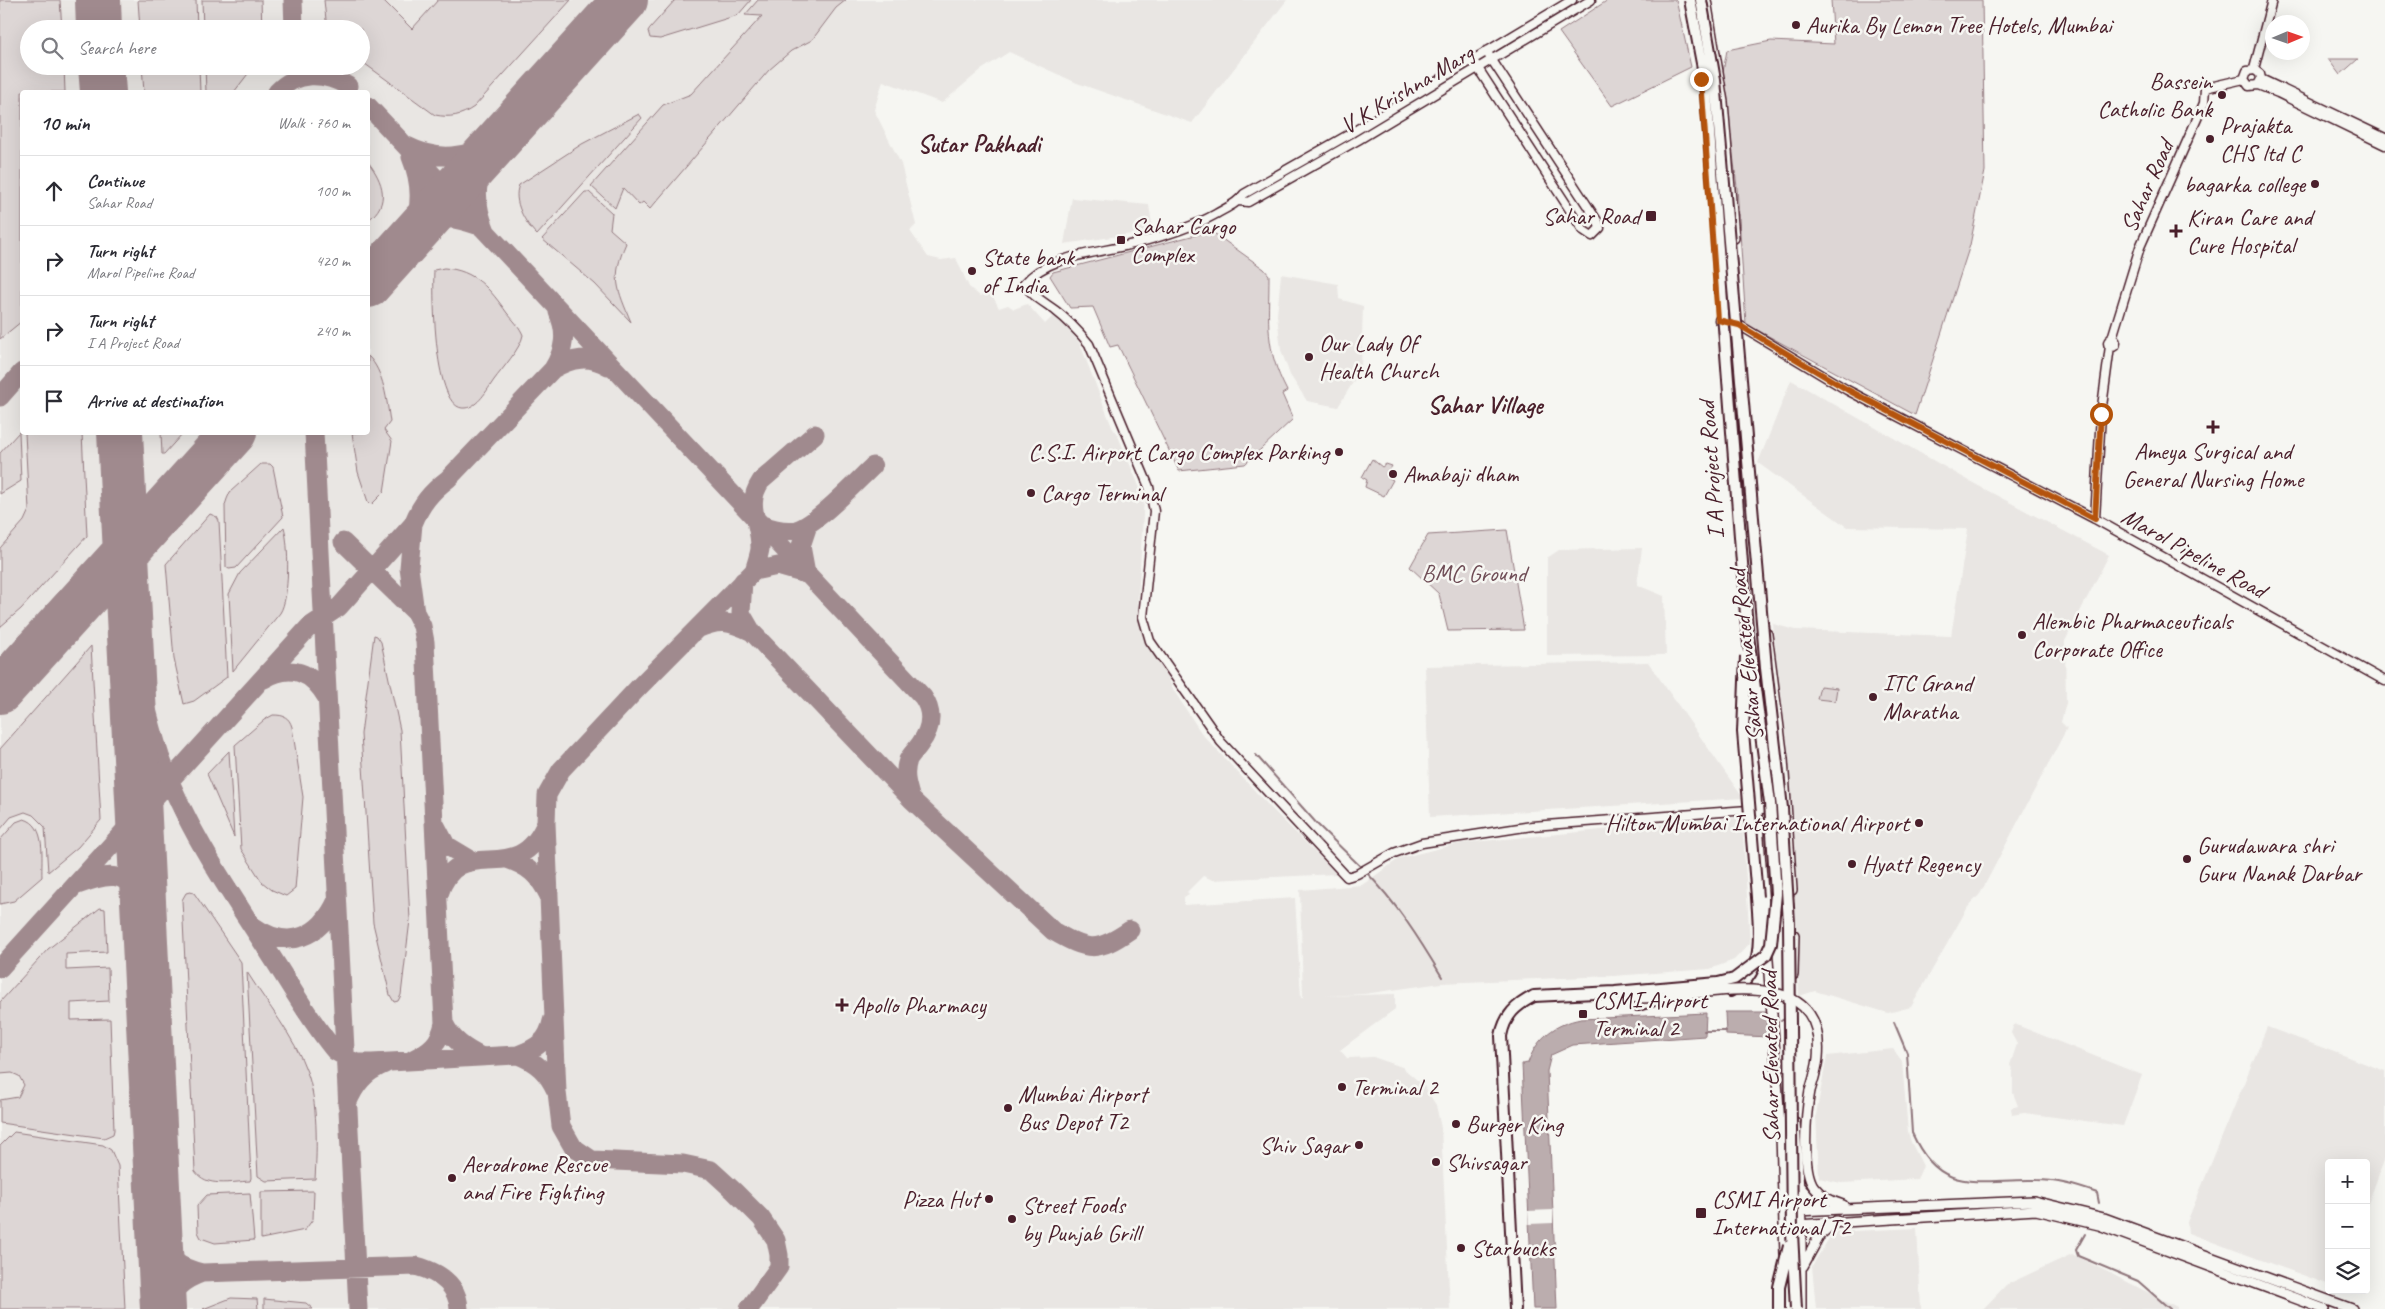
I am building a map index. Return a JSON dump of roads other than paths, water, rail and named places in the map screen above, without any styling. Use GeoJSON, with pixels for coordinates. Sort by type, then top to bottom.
{"type":"FeatureCollection","features":[{"type":"Feature","properties":{"kind":"main road","name":"I A Project Road"},"geometry":{"type":"LineString","coordinates":[[1686,0],[1694,30],[1701,79],[1718,320],[1758,808],[1781,1136],[1787,1309]]}},
{"type":"Feature","properties":{"kind":"main road","name":"Sahar Elevated Road"},"geometry":{"type":"LineString","coordinates":[[1515,1309],[1501,1036],[1512,1010],[1534,996],[1615,992],[1718,983],[1734,979],[1766,955],[1771,944],[1776,894],[1770,803],[1747,628],[1705,79],[1690,0]]}},
{"type":"Feature","properties":{"kind":"main road","name":"Sahar Elevated Road"},"geometry":{"type":"LineString","coordinates":[[1701,0],[1715,80],[1766,668],[1782,808],[1789,923],[1792,1233],[1796,1309]]}},
{"type":"Feature","properties":{"kind":"main road"},"geometry":{"type":"LineString","coordinates":[[1706,0],[1723,102],[1752,531],[1771,659],[1787,808],[1795,959],[1790,1011],[1801,1224],[1801,1309]]}},
{"type":"Feature","properties":{"kind":"main road"},"geometry":{"type":"LineString","coordinates":[[1638,1005],[1661,998],[1724,994],[1742,986],[1750,977],[1757,957],[1759,940],[1757,897],[1743,732],[1747,628]]}},
{"type":"Feature","properties":{"kind":"main road"},"geometry":{"type":"LineString","coordinates":[[1615,992],[1639,998],[1755,988],[1788,997],[1799,1003],[1806,1012],[1816,1033],[1818,1059],[1807,1109],[1806,1146],[1809,1176],[1814,1187],[1831,1202],[1856,1208]]}},
{"type":"Feature","properties":{"kind":"main road"},"geometry":{"type":"LineString","coordinates":[[1799,1184],[1804,1195],[1828,1209]]}},
{"type":"Feature","properties":{"kind":"main road"},"geometry":{"type":"LineString","coordinates":[[1784,1212],[2034,1201],[2104,1218],[2352,1309]]}},
{"type":"Feature","properties":{"kind":"main road"},"geometry":{"type":"LineString","coordinates":[[1784,1225],[2036,1210],[2099,1225],[2324,1309]]}},
{"type":"Feature","properties":{"kind":"main road"},"geometry":{"type":"LineString","coordinates":[[1801,1271],[1820,1235],[1836,1221]]}},
{"type":"Feature","properties":{"kind":"main road"},"geometry":{"type":"LineString","coordinates":[[1779,1309],[1779,1287],[1792,1233]]}},
{"type":"Feature","properties":{"kind":"street","name":"V K Krishna Marg"},"geometry":{"type":"LineString","coordinates":[[1239,202],[1244,194],[1352,132],[1572,0]]}},
{"type":"Feature","properties":{"kind":"street","name":"V K Krishna Marg"},"geometry":{"type":"LineString","coordinates":[[1591,0],[1358,140],[1248,202],[1239,202],[1187,227],[1134,244],[1051,263],[1033,273],[1024,284],[1030,294],[1057,312],[1089,344],[1149,487],[1154,511],[1143,617],[1150,641],[1221,742],[1347,877],[1357,874],[1394,852],[1422,843],[1532,826],[1758,808]]}},
{"type":"Feature","properties":{"kind":"street"},"geometry":{"type":"LineString","coordinates":[[2254,70],[2272,0]]}},
{"type":"Feature","properties":{"kind":"street"},"geometry":{"type":"LineString","coordinates":[[1472,60],[1583,230],[1592,236],[1600,228],[1598,222],[1486,51]]}},
{"type":"Feature","properties":{"kind":"street"},"geometry":{"type":"LineString","coordinates":[[2260,82],[2260,74],[2254,70],[2247,71],[2244,79],[2249,86],[2260,82],[2381,138],[2385,145]]}},
{"type":"Feature","properties":{"kind":"street","name":"Sahar Road"},"geometry":{"type":"LineString","coordinates":[[2095,519],[2101,414],[2111,342],[2140,247],[2204,103],[2205,88],[2244,79]]}},
{"type":"Feature","properties":{"kind":"street"},"geometry":{"type":"LineString","coordinates":[[1352,132],[1358,140]]}},
{"type":"Feature","properties":{"kind":"street","name":"Marol Pipeline Road"},"geometry":{"type":"LineString","coordinates":[[1718,320],[1739,325],[1848,390],[2095,519],[2385,681]]}},
{"type":"Feature","properties":{"kind":"street"},"geometry":{"type":"LineString","coordinates":[[1758,808],[1787,808]]}},
{"type":"Feature","properties":{"kind":"waterway"},"geometry":{"type":"LineString","coordinates":[[1256,755],[1318,825],[1362,868]]}},
{"type":"Feature","properties":{"kind":"waterway"},"geometry":{"type":"LineString","coordinates":[[1365,871],[1397,908],[1442,977]]}},
{"type":"Feature","properties":{"kind":"waterway"},"geometry":{"type":"LineString","coordinates":[[1781,1021],[1787,1017]]}},
{"type":"Feature","properties":{"kind":"waterway"},"geometry":{"type":"LineString","coordinates":[[1894,1022],[1907,1053],[1912,1133],[1923,1154],[1936,1167],[1950,1176],[1964,1180],[2045,1180],[2068,1184],[2097,1193],[2099,1203]]}},
{"type":"Feature","properties":{"kind":"waterway"},"geometry":{"type":"LineString","coordinates":[[1704,1031],[1726,1031]]}},
{"type":"Feature","properties":{"kind":"waterway"},"geometry":{"type":"LineString","coordinates":[[2085,1234],[2076,1250],[2078,1256],[2138,1281],[2170,1309]]}},
{"type":"Feature","properties":{"kind":"place","name":"Aurika By Lemon Tree Hotels, Mumbai"},"geometry":{"type":"Point","coordinates":[1796,25]}},
{"type":"Feature","properties":{"kind":"place","name":"Bassein Catholic Bank"},"geometry":{"type":"Point","coordinates":[2222,95]}},
{"type":"Feature","properties":{"kind":"place","name":"Prajakta CHS ltd C"},"geometry":{"type":"Point","coordinates":[2210,139]}},
{"type":"Feature","properties":{"kind":"place","name":"bagarka college"},"geometry":{"type":"Point","coordinates":[2315,184]}},
{"type":"Feature","properties":{"kind":"place","name":"Sahar Road"},"geometry":{"type":"Point","coordinates":[1651,216]}},
{"type":"Feature","properties":{"kind":"place","name":"Kiran Care and Cure Hospital"},"geometry":{"type":"Point","coordinates":[2176,231]}},
{"type":"Feature","properties":{"kind":"place","name":"Sahar Cargo Complex"},"geometry":{"type":"Point","coordinates":[1121,240]}},
{"type":"Feature","properties":{"kind":"place","name":"State bank of India"},"geometry":{"type":"Point","coordinates":[972,271]}},
{"type":"Feature","properties":{"kind":"place","name":"Our Lady Of Health Church"},"geometry":{"type":"Point","coordinates":[1309,357]}},
{"type":"Feature","properties":{"kind":"place","name":"Ameya Surgical and General Nursing Home"},"geometry":{"type":"Point","coordinates":[2213,427]}},
{"type":"Feature","properties":{"kind":"place","name":"C.S.I. Airport Cargo Complex Parking"},"geometry":{"type":"Point","coordinates":[1339,452]}},
{"type":"Feature","properties":{"kind":"place","name":"Amabaji dham"},"geometry":{"type":"Point","coordinates":[1393,474]}},
{"type":"Feature","properties":{"kind":"place","name":"Cargo Terminal"},"geometry":{"type":"Point","coordinates":[1031,493]}},
{"type":"Feature","properties":{"kind":"place","name":"Alembic Pharmaceuticals Corporate Office"},"geometry":{"type":"Point","coordinates":[2022,635]}},
{"type":"Feature","properties":{"kind":"place","name":"ITC Grand Maratha"},"geometry":{"type":"Point","coordinates":[1873,697]}},
{"type":"Feature","properties":{"kind":"place","name":"Hilton Mumbai International Airport"},"geometry":{"type":"Point","coordinates":[1919,823]}},
{"type":"Feature","properties":{"kind":"place","name":"Gurudawara shri Guru Nanak Darbar"},"geometry":{"type":"Point","coordinates":[2187,859]}},
{"type":"Feature","properties":{"kind":"place","name":"Hyatt Regency"},"geometry":{"type":"Point","coordinates":[1852,864]}},
{"type":"Feature","properties":{"kind":"place","name":"Apollo Pharmacy"},"geometry":{"type":"Point","coordinates":[842,1005]}},
{"type":"Feature","properties":{"kind":"place","name":"CSMI Airport Terminal 2"},"geometry":{"type":"Point","coordinates":[1583,1014]}},
{"type":"Feature","properties":{"kind":"place","name":"Terminal 2"},"geometry":{"type":"Point","coordinates":[1342,1087]}},
{"type":"Feature","properties":{"kind":"place","name":"Mumbai Airport Bus Depot T2"},"geometry":{"type":"Point","coordinates":[1008,1108]}},
{"type":"Feature","properties":{"kind":"place","name":"Burger King"},"geometry":{"type":"Point","coordinates":[1456,1124]}},
{"type":"Feature","properties":{"kind":"place","name":"Shiv Sagar"},"geometry":{"type":"Point","coordinates":[1359,1145]}},
{"type":"Feature","properties":{"kind":"place","name":"Shivsagar"},"geometry":{"type":"Point","coordinates":[1436,1162]}},
{"type":"Feature","properties":{"kind":"place","name":"Aerodrome Rescue and Fire Fighting"},"geometry":{"type":"Point","coordinates":[452,1178]}},
{"type":"Feature","properties":{"kind":"place","name":"Pizza Hut"},"geometry":{"type":"Point","coordinates":[989,1199]}},
{"type":"Feature","properties":{"kind":"place","name":"CSMI Airport International T2"},"geometry":{"type":"Point","coordinates":[1701,1213]}},
{"type":"Feature","properties":{"kind":"place","name":"Street Foods by Punjab Grill"},"geometry":{"type":"Point","coordinates":[1012,1219]}},
{"type":"Feature","properties":{"kind":"place","name":"Starbucks"},"geometry":{"type":"Point","coordinates":[1461,1248]}},
{"type":"Feature","properties":{"kind":"district","name":"Sutar Pakhadi"},"geometry":{"type":"Point","coordinates":[979,144]}},
{"type":"Feature","properties":{"kind":"district","name":"Sahar Village"},"geometry":{"type":"Point","coordinates":[1485,405]}},
{"type":"Feature","properties":{"kind":"park label","name":"BMC Ground"},"geometry":{"type":"Point","coordinates":[1474,573]}}]}
